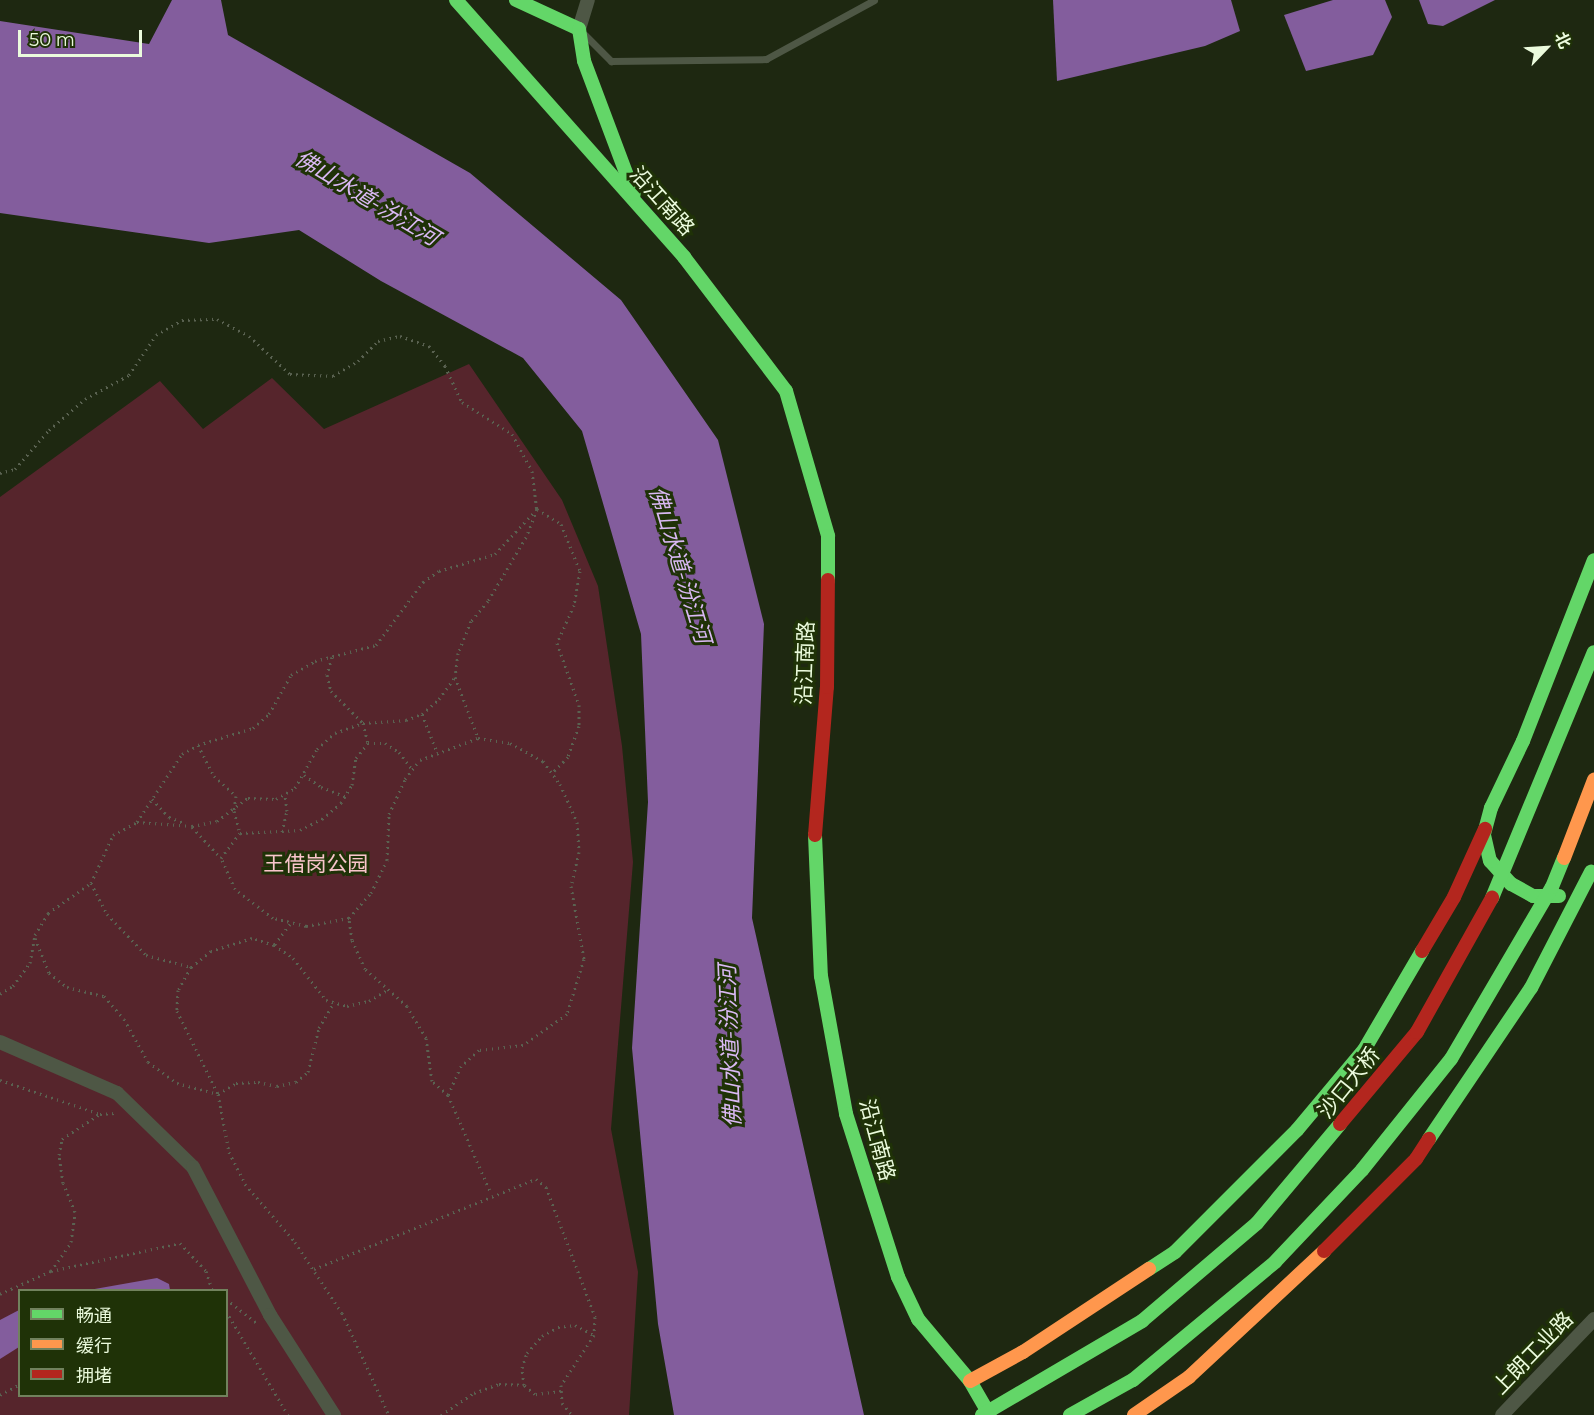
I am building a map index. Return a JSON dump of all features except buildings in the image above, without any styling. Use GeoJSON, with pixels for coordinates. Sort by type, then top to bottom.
{"type":"FeatureCollection","features":[{"type":"Feature","properties":{"kind":"main road","name":"沿江南路"},"geometry":{"type":"LineString","coordinates":[[456,0],[684,257],[786,391],[828,536],[828,687],[813,856],[821,975],[846,1114],[898,1277],[918,1319],[970,1381],[990,1415]]}},
{"type":"Feature","properties":{"kind":"main road"},"geometry":{"type":"LineString","coordinates":[[516,0],[579,29],[584,61],[638,205]]}},
{"type":"Feature","properties":{"kind":"main road"},"geometry":{"type":"LineString","coordinates":[[970,1381],[1023,1352],[1175,1252],[1297,1130],[1364,1050],[1454,897],[1485,829],[1594,560]]}},
{"type":"Feature","properties":{"kind":"main road","name":"沙口大桥"},"geometry":{"type":"LineString","coordinates":[[982,1415],[1142,1321],[1257,1223],[1417,1032],[1488,908],[1594,652]]}},
{"type":"Feature","properties":{"kind":"main road"},"geometry":{"type":"LineString","coordinates":[[1070,1415],[1133,1380],[1275,1262],[1362,1170],[1451,1059],[1551,887],[1594,780]]}},
{"type":"Feature","properties":{"kind":"main road"},"geometry":{"type":"LineString","coordinates":[[1485,829],[1490,861],[1511,884],[1533,896],[1562,896],[1593,870]]}},
{"type":"Feature","properties":{"kind":"main road"},"geometry":{"type":"LineString","coordinates":[[1134,1415],[1189,1377],[1265,1310],[1416,1159],[1531,988],[1593,870]]}},
{"type":"Feature","properties":{"kind":"street"},"geometry":{"type":"LineString","coordinates":[[579,29],[588,0]]}},
{"type":"Feature","properties":{"kind":"street"},"geometry":{"type":"LineString","coordinates":[[0,1042],[117,1093],[193,1167],[270,1315],[334,1415]]}},
{"type":"Feature","properties":{"kind":"street","name":"上朗工业路"},"geometry":{"type":"LineString","coordinates":[[1502,1415],[1594,1319]]}},
{"type":"Feature","properties":{"kind":"lane"},"geometry":{"type":"LineString","coordinates":[[579,29],[611,61],[766,59],[874,0]]}},
{"type":"Feature","properties":{"kind":"path"},"geometry":{"type":"LineString","coordinates":[[0,473],[15,468],[49,430],[85,399],[129,375],[156,335],[182,320],[217,319],[249,336],[290,374],[333,376],[358,361],[378,341],[400,336],[429,346],[445,366],[462,402],[512,434],[532,471],[537,509],[512,562],[471,621],[458,653],[455,677],[478,738]]}},
{"type":"Feature","properties":{"kind":"path"},"geometry":{"type":"LineString","coordinates":[[0,994],[13,986],[30,963],[35,935],[48,913],[91,882],[113,835],[137,822],[182,754],[198,745],[253,728],[269,714],[291,675],[315,661],[376,645],[423,582],[439,571],[495,554],[537,509]]}},
{"type":"Feature","properties":{"kind":"path"},"geometry":{"type":"LineString","coordinates":[[537,509],[561,524],[580,571],[574,605],[557,643],[579,705],[579,726],[568,757],[552,773]]}},
{"type":"Feature","properties":{"kind":"path"},"geometry":{"type":"LineString","coordinates":[[332,657],[327,675],[332,691],[363,723],[368,743]]}},
{"type":"Feature","properties":{"kind":"path"},"geometry":{"type":"LineString","coordinates":[[137,822],[192,826],[218,821],[248,798],[276,799],[295,788],[317,749],[335,733],[363,723],[406,720],[422,714],[439,699],[455,677]]}},
{"type":"Feature","properties":{"kind":"path"},"geometry":{"type":"LineString","coordinates":[[422,714],[437,752]]}},
{"type":"Feature","properties":{"kind":"path"},"geometry":{"type":"LineString","coordinates":[[152,799],[169,817],[192,826],[221,858],[235,889],[273,918],[306,926],[349,918],[371,893],[387,860],[389,814],[412,770],[420,760],[478,738],[510,743],[543,761],[552,773],[577,822],[579,852],[571,886],[584,959],[577,989],[567,1014],[523,1045],[479,1050],[461,1066],[448,1095]]}},
{"type":"Feature","properties":{"kind":"path"},"geometry":{"type":"LineString","coordinates":[[368,743],[385,743],[399,752],[412,770]]}},
{"type":"Feature","properties":{"kind":"path"},"geometry":{"type":"LineString","coordinates":[[240,833],[300,830],[322,819],[345,796],[352,785],[356,758],[368,743]]}},
{"type":"Feature","properties":{"kind":"path"},"geometry":{"type":"LineString","coordinates":[[198,745],[214,777],[236,796],[234,811],[240,833]]}},
{"type":"Feature","properties":{"kind":"path"},"geometry":{"type":"LineString","coordinates":[[304,775],[321,787],[345,796]]}},
{"type":"Feature","properties":{"kind":"path"},"geometry":{"type":"LineString","coordinates":[[282,832],[286,811],[285,794]]}},
{"type":"Feature","properties":{"kind":"path"},"geometry":{"type":"LineString","coordinates":[[221,858],[240,833]]}},
{"type":"Feature","properties":{"kind":"path"},"geometry":{"type":"LineString","coordinates":[[91,882],[107,914],[146,955],[191,967]]}},
{"type":"Feature","properties":{"kind":"path"},"geometry":{"type":"LineString","coordinates":[[349,918],[352,940],[365,969],[407,1006],[426,1038],[432,1081],[448,1095],[490,1191]]}},
{"type":"Feature","properties":{"kind":"path"},"geometry":{"type":"LineString","coordinates":[[274,945],[291,924]]}},
{"type":"Feature","properties":{"kind":"path"},"geometry":{"type":"LineString","coordinates":[[35,935],[49,973],[67,987],[104,996],[124,1019],[147,1062],[177,1083],[218,1094],[236,1083],[258,1082],[277,1086],[296,1082],[309,1072],[319,1028],[334,1002]]}},
{"type":"Feature","properties":{"kind":"path"},"geometry":{"type":"LineString","coordinates":[[389,989],[369,1001],[347,1006],[326,1000],[293,958],[274,945],[252,938],[211,951],[191,967],[178,990],[177,1011],[218,1094],[229,1152],[245,1184],[314,1269],[342,1313],[389,1415]]}},
{"type":"Feature","properties":{"kind":"path"},"geometry":{"type":"LineString","coordinates":[[0,1080],[100,1114],[136,1112]]}},
{"type":"Feature","properties":{"kind":"path"},"geometry":{"type":"LineString","coordinates":[[51,1271],[71,1242],[75,1212],[63,1183],[59,1155],[62,1139],[100,1114]]}},
{"type":"Feature","properties":{"kind":"path"},"geometry":{"type":"LineString","coordinates":[[314,1269],[536,1179],[546,1187],[584,1279],[596,1317],[594,1335],[582,1356],[568,1370],[561,1391],[562,1403],[572,1415]]}},
{"type":"Feature","properties":{"kind":"path"},"geometry":{"type":"LineString","coordinates":[[0,1294],[51,1271],[180,1243],[206,1271],[214,1289]]}},
{"type":"Feature","properties":{"kind":"path"},"geometry":{"type":"LineString","coordinates":[[228,1314],[288,1415]]}},
{"type":"Feature","properties":{"kind":"path"},"geometry":{"type":"LineString","coordinates":[[524,1385],[522,1368],[527,1353],[542,1336],[558,1327],[575,1325],[594,1335]]}},
{"type":"Feature","properties":{"kind":"path"},"geometry":{"type":"LineString","coordinates":[[441,1415],[474,1393],[500,1384],[524,1385],[535,1394],[561,1391]]}},
{"type":"Feature","properties":{"kind":"path"},"geometry":{"type":"LineString","coordinates":[[0,1395],[18,1385]]}},
{"type":"Feature","properties":{"kind":"green space","name":"王借岗公园"},"geometry":{"type":"Polygon","coordinates":[[[469,364],[562,500],[598,586],[622,746],[633,862],[611,1129],[638,1272],[629,1415],[0,1415],[0,497],[160,381],[203,429],[272,378],[324,429],[469,364]]]}},
{"type":"Feature","properties":{"kind":"water","name":"佛山水道-汾江河"},"geometry":{"type":"Polygon","coordinates":[[[172,0],[221,0],[228,35],[470,173],[621,300],[718,440],[764,624],[752,918],[864,1415],[674,1415],[658,1324],[632,1048],[648,802],[641,634],[582,431],[523,358],[381,281],[299,230],[209,243],[0,213],[0,21],[149,44],[172,0]]]}},
{"type":"Feature","properties":{"kind":"water"},"geometry":{"type":"Polygon","coordinates":[[[1053,0],[1231,0],[1240,31],[1205,46],[1057,81],[1053,0]]]}},
{"type":"Feature","properties":{"kind":"water"},"geometry":{"type":"Polygon","coordinates":[[[1333,0],[1385,0],[1392,17],[1373,55],[1306,71],[1284,15],[1333,0]]]}},
{"type":"Feature","properties":{"kind":"water"},"geometry":{"type":"Polygon","coordinates":[[[1419,0],[1495,0],[1443,26],[1428,24],[1419,0]]]}},
{"type":"Feature","properties":{"kind":"water"},"geometry":{"type":"Polygon","coordinates":[[[157,1278],[169,1284],[170,1289],[95,1289],[157,1278]]]}},
{"type":"Feature","properties":{"kind":"water"},"geometry":{"type":"Polygon","coordinates":[[[18,1311],[18,1348],[0,1359],[0,1320],[18,1311]]]}},
{"type":"Feature","properties":{"kind":"traffic: fast"},"geometry":{"type":"LineString","coordinates":[[456,0],[684,257],[786,391],[828,536],[828,580]]}},
{"type":"Feature","properties":{"kind":"traffic: fast"},"geometry":{"type":"LineString","coordinates":[[516,0],[579,29],[584,61],[634,194]]}},
{"type":"Feature","properties":{"kind":"traffic: fast"},"geometry":{"type":"LineString","coordinates":[[1559,896],[1533,896],[1511,884],[1490,861],[1484,834],[1491,808],[1523,741],[1594,560]]}},
{"type":"Feature","properties":{"kind":"traffic: fast"},"geometry":{"type":"LineString","coordinates":[[1492,898],[1594,652]]}},
{"type":"Feature","properties":{"kind":"traffic: fast"},"geometry":{"type":"LineString","coordinates":[[815,835],[821,976],[846,1114],[898,1277],[918,1319],[970,1381],[990,1415]]}},
{"type":"Feature","properties":{"kind":"traffic: fast"},"geometry":{"type":"LineString","coordinates":[[1070,1415],[1133,1380],[1275,1262],[1362,1170],[1451,1059],[1552,887],[1564,858]]}},
{"type":"Feature","properties":{"kind":"traffic: fast"},"geometry":{"type":"LineString","coordinates":[[1429,1139],[1531,988],[1591,872]]}},
{"type":"Feature","properties":{"kind":"traffic: fast"},"geometry":{"type":"LineString","coordinates":[[1149,1269],[1175,1252],[1297,1130],[1364,1050],[1422,951]]}},
{"type":"Feature","properties":{"kind":"traffic: fast"},"geometry":{"type":"LineString","coordinates":[[982,1415],[1142,1321],[1257,1223],[1340,1124]]}},
{"type":"Feature","properties":{"kind":"traffic: slow"},"geometry":{"type":"LineString","coordinates":[[1564,858],[1594,780]]}},
{"type":"Feature","properties":{"kind":"traffic: slow"},"geometry":{"type":"LineString","coordinates":[[1134,1415],[1189,1377],[1324,1251]]}},
{"type":"Feature","properties":{"kind":"traffic: slow"},"geometry":{"type":"LineString","coordinates":[[970,1381],[1023,1352],[1149,1269]]}},
{"type":"Feature","properties":{"kind":"traffic: jam"},"geometry":{"type":"LineString","coordinates":[[815,835],[827,687],[828,580]]}},
{"type":"Feature","properties":{"kind":"traffic: jam"},"geometry":{"type":"LineString","coordinates":[[1422,951],[1454,897],[1485,829]]}},
{"type":"Feature","properties":{"kind":"traffic: jam"},"geometry":{"type":"LineString","coordinates":[[1340,1124],[1417,1032],[1492,898]]}},
{"type":"Feature","properties":{"kind":"traffic: jam"},"geometry":{"type":"LineString","coordinates":[[1324,1251],[1416,1159],[1429,1139]]}}]}
